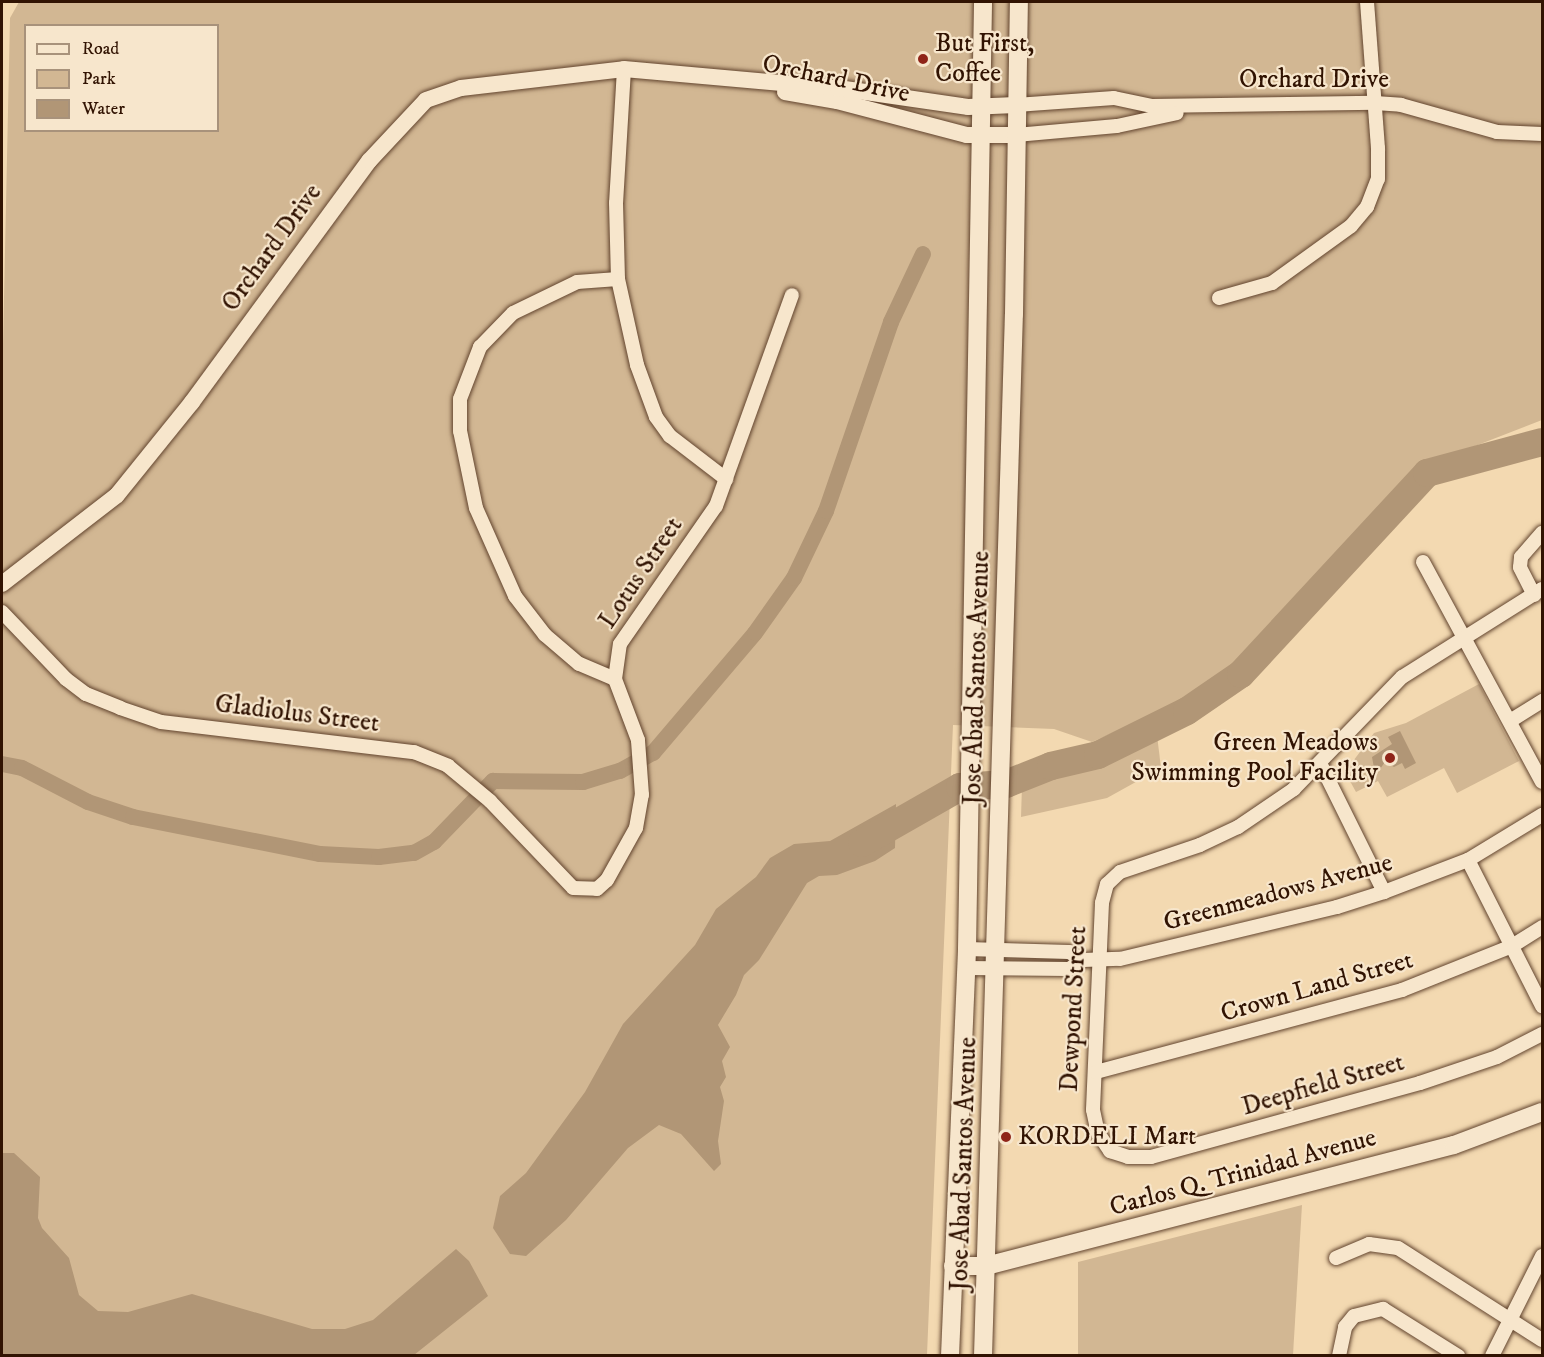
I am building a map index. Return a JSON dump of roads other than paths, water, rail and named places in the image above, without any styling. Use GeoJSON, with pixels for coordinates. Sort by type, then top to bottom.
{"type":"FeatureCollection","features":[{"type":"Feature","properties":{"kind":"main road","name":"Jose Abad Santos Avenue"},"geometry":{"type":"LineString","coordinates":[[950,1356],[967,949],[983,2]]}},
{"type":"Feature","properties":{"kind":"main road","name":"Jose Abad Santos Avenue"},"geometry":{"type":"LineString","coordinates":[[983,1356],[996,959],[1020,2]]}},
{"type":"Feature","properties":{"kind":"main road","name":"Carlos Q. Trinidad Avenue"},"geometry":{"type":"LineString","coordinates":[[953,1266],[986,1266],[1454,1145],[1542,1112]]}},
{"type":"Feature","properties":{"kind":"street"},"geometry":{"type":"LineString","coordinates":[[1219,298],[1272,283],[1351,226],[1367,207],[1378,179],[1367,2]]}},
{"type":"Feature","properties":{"kind":"street","name":"Orchard Drive"},"geometry":{"type":"LineString","coordinates":[[2,584],[117,495],[192,402],[369,161],[426,100],[461,88],[624,69],[648,69],[982,107],[1114,98],[1151,106],[1375,103],[1401,105],[1497,132],[1542,134]]}},
{"type":"Feature","properties":{"kind":"street"},"geometry":{"type":"LineString","coordinates":[[624,69],[616,203],[618,279],[637,365],[656,417],[670,436],[726,478]]}},
{"type":"Feature","properties":{"kind":"street","name":"Orchard Drive"},"geometry":{"type":"LineString","coordinates":[[648,69],[837,101],[981,136],[1117,126],[1226,106]]}},
{"type":"Feature","properties":{"kind":"street"},"geometry":{"type":"LineString","coordinates":[[615,679],[579,664],[545,635],[515,596],[476,508],[460,431],[460,399],[480,347],[513,313],[577,282],[618,279]]}},
{"type":"Feature","properties":{"kind":"street","name":"Lotus Street"},"geometry":{"type":"LineString","coordinates":[[573,888],[597,889],[607,880],[636,828],[642,795],[638,740],[615,679],[620,644],[716,506],[792,295]]}},
{"type":"Feature","properties":{"kind":"street"},"geometry":{"type":"LineString","coordinates":[[1384,892],[1321,765],[1402,677],[1538,592],[1520,567],[1521,557],[1542,533]]}},
{"type":"Feature","properties":{"kind":"street"},"geometry":{"type":"LineString","coordinates":[[1423,562],[1542,782]]}},
{"type":"Feature","properties":{"kind":"street","name":"Gladiolus Street"},"geometry":{"type":"LineString","coordinates":[[2,612],[66,679],[86,694],[120,708],[161,722],[414,752],[448,766],[490,801],[573,888]]}},
{"type":"Feature","properties":{"kind":"street"},"geometry":{"type":"LineString","coordinates":[[1510,721],[1542,701]]}},
{"type":"Feature","properties":{"kind":"street","name":"Dewpond Street"},"geometry":{"type":"LineString","coordinates":[[1110,1150],[1098,1133],[1093,1110],[1102,903],[1107,884],[1120,872],[1200,845],[1238,827],[1294,789],[1321,765]]}},
{"type":"Feature","properties":{"kind":"street","name":"Greenmeadows Avenue"},"geometry":{"type":"LineString","coordinates":[[967,949],[996,959],[1069,969],[1083,960],[1101,960],[1337,907],[1468,860],[1542,815]]}},
{"type":"Feature","properties":{"kind":"street"},"geometry":{"type":"LineString","coordinates":[[1468,860],[1542,1006]]}},
{"type":"Feature","properties":{"kind":"street","name":"Crown Land Street"},"geometry":{"type":"LineString","coordinates":[[1096,1072],[1402,990],[1512,946],[1542,927]]}},
{"type":"Feature","properties":{"kind":"street","name":"Greenmeadows Avenue"},"geometry":{"type":"LineString","coordinates":[[966,969],[996,959]]}},
{"type":"Feature","properties":{"kind":"street","name":"Deepfield Street"},"geometry":{"type":"LineString","coordinates":[[1110,1150],[1128,1158],[1151,1157],[1306,1116],[1431,1080],[1497,1057],[1542,1034]]}},
{"type":"Feature","properties":{"kind":"street"},"geometry":{"type":"LineString","coordinates":[[1336,1258],[1369,1244],[1398,1248],[1513,1318],[1542,1341]]}},
{"type":"Feature","properties":{"kind":"street"},"geometry":{"type":"LineString","coordinates":[[1492,1356],[1542,1256]]}},
{"type":"Feature","properties":{"kind":"street"},"geometry":{"type":"LineString","coordinates":[[1339,1356],[1345,1327],[1354,1316],[1383,1309],[1458,1356]]}},
{"type":"Feature","properties":{"kind":"water"},"geometry":{"type":"Polygon","coordinates":[[[1400,731],[1416,763],[1405,769],[1402,763],[1394,767],[1385,762],[1380,769],[1374,768],[1372,757],[1392,744],[1388,737],[1400,731]]]}},
{"type":"Feature","properties":{"kind":"water"},"geometry":{"type":"Polygon","coordinates":[[[896,804],[895,848],[875,861],[837,875],[819,876],[807,883],[759,960],[744,975],[736,995],[718,1025],[730,1047],[722,1061],[726,1077],[720,1087],[724,1101],[718,1141],[721,1164],[714,1171],[681,1134],[659,1125],[628,1148],[566,1220],[526,1256],[510,1254],[493,1228],[500,1196],[526,1173],[585,1092],[623,1024],[695,945],[716,909],[756,877],[770,858],[794,844],[830,841],[896,804]]]}},
{"type":"Feature","properties":{"kind":"water"},"geometry":{"type":"Polygon","coordinates":[[[2,1153],[14,1153],[40,1177],[38,1218],[42,1228],[69,1258],[79,1295],[98,1311],[128,1312],[192,1294],[312,1329],[345,1329],[373,1320],[456,1249],[469,1261],[488,1296],[414,1355],[2,1355],[2,1153]]]}},
{"type":"Feature","properties":{"kind":"waterway"},"geometry":{"type":"LineString","coordinates":[[2,764],[22,768],[88,802],[133,817],[320,854],[379,857],[414,853],[434,842],[493,781],[583,782],[620,771],[653,753],[755,633],[794,578],[826,511],[891,322],[923,254]]}},
{"type":"Feature","properties":{"kind":"waterway"},"geometry":{"type":"LineString","coordinates":[[862,843],[960,787],[1006,784],[1051,766],[1098,755],[1187,711],[1241,674],[1427,473],[1542,442]]}},
{"type":"Feature","properties":{"kind":"place","name":"But First, Coffee"},"geometry":{"type":"Point","coordinates":[923,59]}},
{"type":"Feature","properties":{"kind":"place","name":"Green Meadows Swimming Pool Facility"},"geometry":{"type":"Point","coordinates":[1390,758]}},
{"type":"Feature","properties":{"kind":"place","name":"KORDELI Mart"},"geometry":{"type":"Point","coordinates":[1006,1137]}}]}
